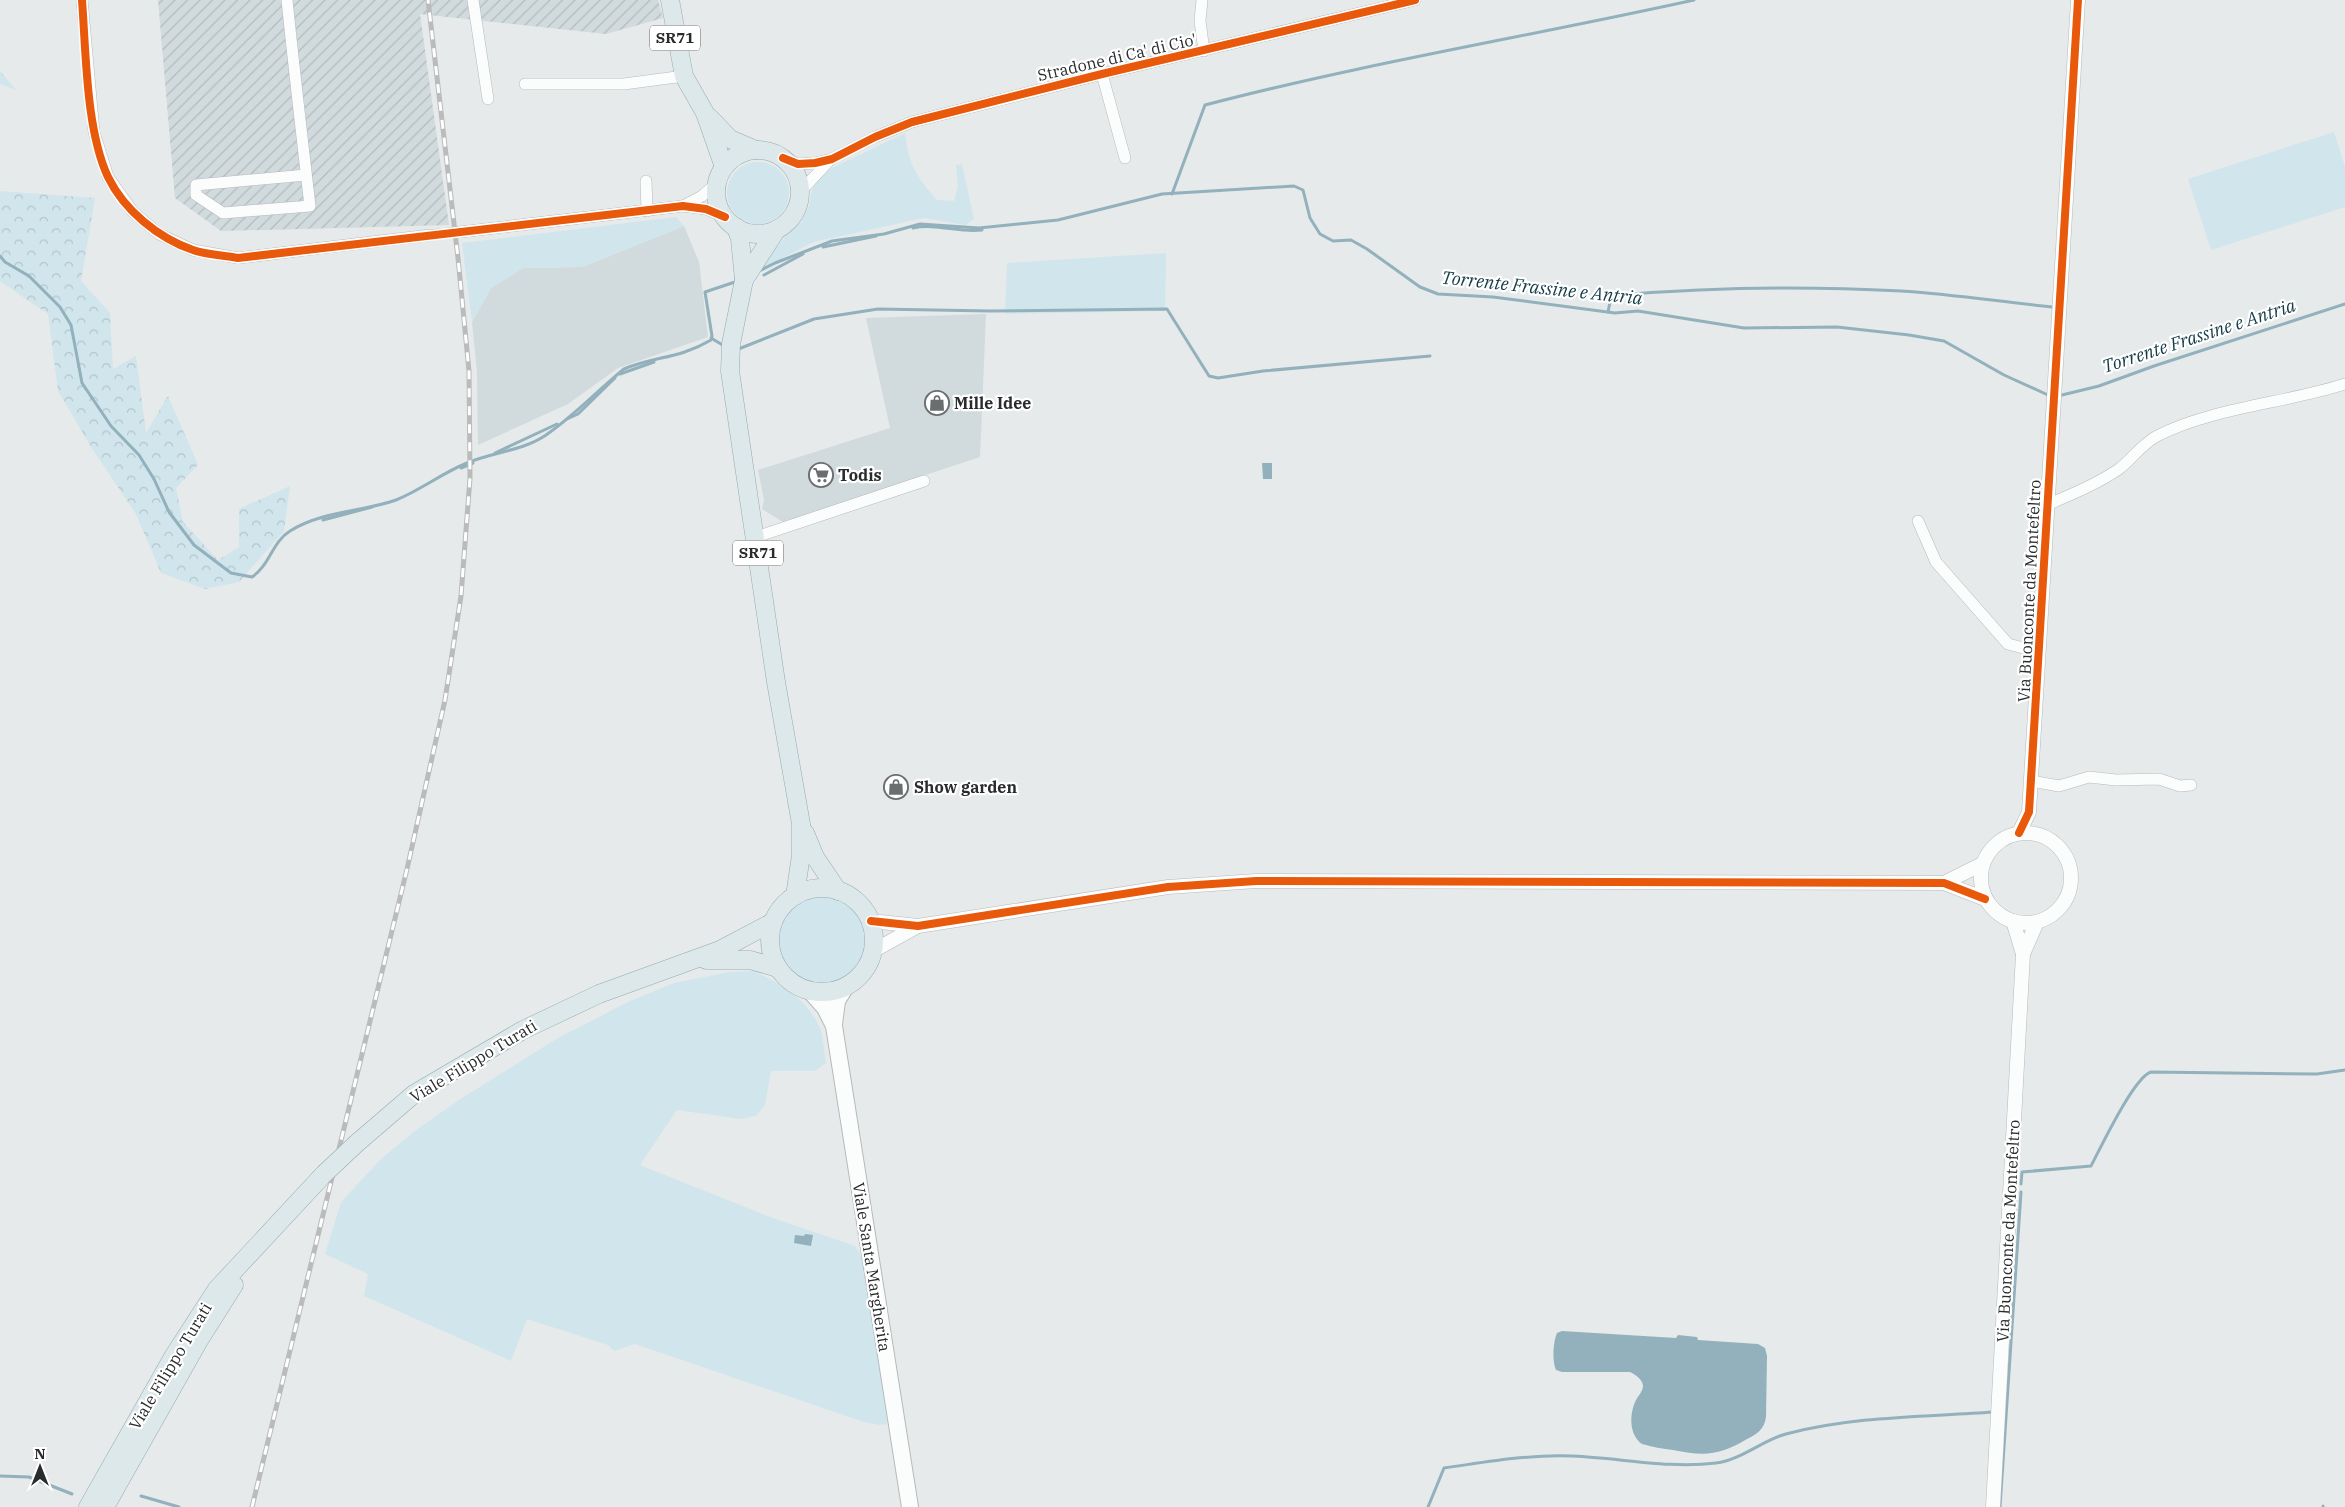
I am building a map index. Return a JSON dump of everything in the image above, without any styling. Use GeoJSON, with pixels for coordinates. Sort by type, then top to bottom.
{"type":"FeatureCollection","features":[{"type":"Feature","properties":{"kind":"main road","name":"SR71"},"geometry":{"type":"LineString","coordinates":[[670,0],[684,76],[705,113],[730,139],[756,150],[770,152],[783,158]]}},
{"type":"Feature","properties":{"kind":"main road","name":"SR71"},"geometry":{"type":"LineString","coordinates":[[705,113],[720,175],[716,195],[719,207],[740,239],[744,280],[731,344],[730,371],[756,536],[776,682],[801,824],[801,856],[794,896],[814,889],[838,891],[858,902],[871,921],[875,940],[873,951],[864,971],[846,986],[828,992],[810,991]]}},
{"type":"Feature","properties":{"kind":"main road"},"geometry":{"type":"LineString","coordinates":[[720,175],[732,158],[744,152],[756,150]]}},
{"type":"Feature","properties":{"kind":"main road"},"geometry":{"type":"LineString","coordinates":[[783,158],[792,167],[798,179],[800,192]]}},
{"type":"Feature","properties":{"kind":"main road","name":"SR71"},"geometry":{"type":"LineString","coordinates":[[744,280],[777,229],[794,214],[800,192]]}},
{"type":"Feature","properties":{"kind":"main road"},"geometry":{"type":"LineString","coordinates":[[730,222],[749,233],[763,233],[777,229]]}},
{"type":"Feature","properties":{"kind":"main road","name":"SR71"},"geometry":{"type":"LineString","coordinates":[[801,824],[815,857],[838,891]]}},
{"type":"Feature","properties":{"kind":"main road"},"geometry":{"type":"LineString","coordinates":[[794,896],[781,908],[774,922],[770,946],[778,968],[790,981],[810,991]]}},
{"type":"Feature","properties":{"kind":"main road","name":"Viale Filippo Turati"},"geometry":{"type":"LineString","coordinates":[[88,1507],[173,1357],[217,1289],[266,1234],[324,1174],[414,1094],[523,1030],[599,994],[693,961],[733,944],[774,922]]}},
{"type":"Feature","properties":{"kind":"main road","name":"Viale Filippo Turati"},"geometry":{"type":"LineString","coordinates":[[693,961],[742,960],[778,968]]}},
{"type":"Feature","properties":{"kind":"main road","name":"Viale Santa Margherita"},"geometry":{"type":"LineString","coordinates":[[846,986],[837,1001],[834,1026],[910,1507]]}},
{"type":"Feature","properties":{"kind":"main road","name":"Viale Santa Margherita"},"geometry":{"type":"LineString","coordinates":[[810,991],[825,1008],[834,1026]]}},
{"type":"Feature","properties":{"kind":"main road","name":"Viale Filippo Turati"},"geometry":{"type":"LineString","coordinates":[[105,1507],[198,1342],[266,1234]]}},
{"type":"Feature","properties":{"kind":"street"},"geometry":{"type":"LineString","coordinates":[[82,0],[94,132],[108,177],[133,212],[159,234],[194,250],[238,258],[430,235]]}},
{"type":"Feature","properties":{"kind":"street"},"geometry":{"type":"LineString","coordinates":[[288,0],[310,206],[223,213],[196,194],[196,185],[306,175]]}},
{"type":"Feature","properties":{"kind":"street"},"geometry":{"type":"LineString","coordinates":[[473,0],[488,99]]}},
{"type":"Feature","properties":{"kind":"street"},"geometry":{"type":"LineString","coordinates":[[1202,0],[1200,21],[1204,50]]}},
{"type":"Feature","properties":{"kind":"street","name":"Stradone di Ca' di Cio'"},"geometry":{"type":"LineString","coordinates":[[832,159],[875,137],[948,108],[1102,74],[1415,0]]}},
{"type":"Feature","properties":{"kind":"street","name":"Via Buonconte da Montefeltro"},"geometry":{"type":"LineString","coordinates":[[2029,812],[2078,0]]}},
{"type":"Feature","properties":{"kind":"street"},"geometry":{"type":"LineString","coordinates":[[1102,74],[1125,158]]}},
{"type":"Feature","properties":{"kind":"street"},"geometry":{"type":"LineString","coordinates":[[525,84],[624,84],[684,76]]}},
{"type":"Feature","properties":{"kind":"street"},"geometry":{"type":"LineString","coordinates":[[783,158],[798,164],[832,159]]}},
{"type":"Feature","properties":{"kind":"street"},"geometry":{"type":"LineString","coordinates":[[800,192],[816,172],[832,159]]}},
{"type":"Feature","properties":{"kind":"street"},"geometry":{"type":"LineString","coordinates":[[683,206],[702,196],[720,175]]}},
{"type":"Feature","properties":{"kind":"street"},"geometry":{"type":"LineString","coordinates":[[646,181],[648,211]]}},
{"type":"Feature","properties":{"kind":"street"},"geometry":{"type":"LineString","coordinates":[[460,232],[683,206],[706,209],[730,222]]}},
{"type":"Feature","properties":{"kind":"street"},"geometry":{"type":"LineString","coordinates":[[2048,505],[2103,480],[2122,467],[2132,456],[2156,437],[2185,425],[2345,384]]}},
{"type":"Feature","properties":{"kind":"street"},"geometry":{"type":"LineString","coordinates":[[756,536],[924,482]]}},
{"type":"Feature","properties":{"kind":"street"},"geometry":{"type":"LineString","coordinates":[[1918,521],[1936,562],[2008,644],[2038,652]]}},
{"type":"Feature","properties":{"kind":"street"},"geometry":{"type":"LineString","coordinates":[[2031,781],[2059,786],[2089,777],[2116,780],[2159,779],[2180,786],[2191,785]]}},
{"type":"Feature","properties":{"kind":"street"},"geometry":{"type":"LineString","coordinates":[[2019,833],[2029,812]]}},
{"type":"Feature","properties":{"kind":"street"},"geometry":{"type":"LineString","coordinates":[[2029,812],[2038,834]]}},
{"type":"Feature","properties":{"kind":"street"},"geometry":{"type":"LineString","coordinates":[[2019,833],[2038,834],[2057,844],[2066,857],[2071,872],[2070,890],[2063,904],[2052,915],[2037,922],[2024,923],[2013,921],[1995,912],[1985,899],[1980,880],[1982,864],[1989,850],[2001,839],[2019,833]]}},
{"type":"Feature","properties":{"kind":"street"},"geometry":{"type":"LineString","coordinates":[[1944,883],[1982,864]]}},
{"type":"Feature","properties":{"kind":"street"},"geometry":{"type":"LineString","coordinates":[[871,921],[918,926],[1168,887],[1256,881],[1944,883],[1985,899]]}},
{"type":"Feature","properties":{"kind":"street"},"geometry":{"type":"LineString","coordinates":[[2013,921],[2023,954]]}},
{"type":"Feature","properties":{"kind":"street"},"geometry":{"type":"LineString","coordinates":[[2023,954],[2037,922]]}},
{"type":"Feature","properties":{"kind":"street"},"geometry":{"type":"LineString","coordinates":[[873,951],[918,926]]}},
{"type":"Feature","properties":{"kind":"street","name":"Via Buonconte da Montefeltro"},"geometry":{"type":"LineString","coordinates":[[1993,1507],[2023,954]]}},
{"type":"Feature","properties":{"kind":"shaded area"},"geometry":{"type":"Polygon","coordinates":[[[158,0],[658,0],[663,18],[606,34],[420,14],[449,225],[221,231],[175,198],[158,0]]]}},
{"type":"Feature","properties":{"kind":"shaded area"},"geometry":{"type":"Polygon","coordinates":[[[684,226],[699,262],[708,337],[618,368],[568,404],[478,445],[477,372],[472,322],[491,288],[523,268],[582,267],[684,226]]]}},
{"type":"Feature","properties":{"kind":"shaded area"},"geometry":{"type":"Polygon","coordinates":[[[986,314],[980,457],[783,522],[762,509],[764,500],[758,470],[890,428],[866,318],[986,314]]]}},
{"type":"Feature","properties":{"kind":"green space"},"geometry":{"type":"Polygon","coordinates":[[[0,71],[16,90],[0,84],[0,71]]]}},
{"type":"Feature","properties":{"kind":"green space"},"geometry":{"type":"Polygon","coordinates":[[[2334,132],[2345,167],[2345,207],[2211,250],[2188,179],[2334,132]]]}},
{"type":"Feature","properties":{"kind":"green space"},"geometry":{"type":"Polygon","coordinates":[[[905,133],[911,162],[919,177],[937,200],[954,201],[958,187],[956,165],[962,164],[974,219],[965,225],[924,218],[813,242],[764,268],[769,257],[785,237],[801,222],[809,206],[812,190],[819,178],[830,169],[905,133]]]}},
{"type":"Feature","properties":{"kind":"green space"},"geometry":{"type":"Polygon","coordinates":[[[758,162],[770,164],[780,171],[787,181],[789,193],[787,205],[780,215],[770,222],[758,224],[746,222],[736,215],[729,205],[727,193],[729,181],[736,171],[746,164],[758,162]]]}},
{"type":"Feature","properties":{"kind":"green space"},"geometry":{"type":"Polygon","coordinates":[[[0,191],[95,198],[81,281],[110,313],[113,369],[136,356],[146,433],[168,396],[198,465],[176,488],[183,522],[218,560],[239,547],[239,509],[290,486],[284,531],[239,582],[205,589],[161,573],[136,514],[91,447],[58,391],[48,314],[0,281],[0,191]]]}},
{"type":"Feature","properties":{"kind":"green space"},"geometry":{"type":"Polygon","coordinates":[[[676,217],[684,226],[582,267],[523,268],[491,288],[472,322],[462,243],[676,217]]]}},
{"type":"Feature","properties":{"kind":"green space"},"geometry":{"type":"Polygon","coordinates":[[[1166,253],[1165,311],[1005,314],[1007,263],[1166,253]]]}},
{"type":"Feature","properties":{"kind":"green space"},"geometry":{"type":"Polygon","coordinates":[[[822,896],[839,899],[853,909],[863,923],[866,940],[863,957],[853,971],[839,981],[822,984],[805,981],[791,971],[781,957],[778,940],[781,923],[791,909],[805,899],[822,896]]]}},
{"type":"Feature","properties":{"kind":"green space"},"geometry":{"type":"Polygon","coordinates":[[[752,971],[784,987],[810,1011],[821,1031],[826,1063],[815,1071],[771,1071],[765,1105],[756,1116],[741,1119],[677,1110],[640,1165],[770,1217],[855,1246],[863,1259],[887,1420],[886,1424],[880,1425],[864,1422],[635,1344],[614,1351],[608,1345],[527,1319],[511,1361],[364,1296],[368,1274],[325,1254],[341,1202],[381,1159],[416,1130],[459,1100],[558,1038],[630,1001],[674,983],[729,972],[752,971]]]}},
{"type":"Feature","properties":{"kind":"water"},"geometry":{"type":"Polygon","coordinates":[[[1262,463],[1272,463],[1272,479],[1263,479],[1262,463]]]}},
{"type":"Feature","properties":{"kind":"water"},"geometry":{"type":"Polygon","coordinates":[[[805,1234],[813,1235],[811,1246],[794,1243],[795,1235],[804,1236],[805,1234]]]}},
{"type":"Feature","properties":{"kind":"water"},"geometry":{"type":"Polygon","coordinates":[[[1562,1331],[1676,1338],[1678,1335],[1697,1337],[1698,1340],[1758,1344],[1765,1348],[1767,1356],[1766,1417],[1764,1425],[1757,1433],[1737,1445],[1719,1452],[1703,1454],[1642,1444],[1635,1435],[1631,1418],[1636,1400],[1643,1388],[1640,1379],[1630,1372],[1562,1372],[1556,1370],[1554,1357],[1555,1341],[1557,1333],[1562,1331]]]}},
{"type":"Feature","properties":{"kind":"waterway"},"geometry":{"type":"LineString","coordinates":[[1172,194],[1205,105],[1326,76],[1694,0]]}},
{"type":"Feature","properties":{"kind":"waterway","name":"Torrente Frassine e Antria"},"geometry":{"type":"LineString","coordinates":[[757,272],[832,241],[884,234],[920,224],[979,228],[1058,220],[1162,194],[1294,186],[1303,190],[1310,218],[1320,234],[1333,241],[1351,240],[1367,249],[1420,287],[1438,294],[1493,297],[1615,313],[1638,311],[1744,328],[1837,327],[1909,335],[1944,341],[2004,375],[2048,395]]}},
{"type":"Feature","properties":{"kind":"waterway","name":"Torrente Frassine e Antria"},"geometry":{"type":"LineString","coordinates":[[913,228],[982,230]]}},
{"type":"Feature","properties":{"kind":"waterway","name":"Torrente Frassine e Antria"},"geometry":{"type":"LineString","coordinates":[[823,247],[876,236]]}},
{"type":"Feature","properties":{"kind":"waterway"},"geometry":{"type":"LineString","coordinates":[[764,275],[803,254]]}},
{"type":"Feature","properties":{"kind":"waterway","name":"Torrente Frassine e Antria"},"geometry":{"type":"LineString","coordinates":[[0,256],[5,262],[29,276],[60,307],[71,325],[82,383],[111,426],[139,455],[154,479],[169,512],[194,545],[231,573],[252,577],[263,566],[279,541],[290,531],[302,524],[315,519],[396,500],[467,463],[527,445],[546,435],[566,420],[624,369],[688,351],[711,340],[705,292],[738,281]]}},
{"type":"Feature","properties":{"kind":"waterway"},"geometry":{"type":"LineString","coordinates":[[1608,312],[1611,297],[1620,295],[1760,288],[1831,288],[1901,291],[2052,307]]}},
{"type":"Feature","properties":{"kind":"waterway","name":"Torrente Frassine e Antria"},"geometry":{"type":"LineString","coordinates":[[2062,395],[2099,386],[2154,366],[2345,304]]}},
{"type":"Feature","properties":{"kind":"waterway"},"geometry":{"type":"LineString","coordinates":[[736,350],[814,319],[878,309],[990,311],[1167,309],[1209,376],[1218,378],[1263,371],[1430,356]]}},
{"type":"Feature","properties":{"kind":"waterway"},"geometry":{"type":"LineString","coordinates":[[711,338],[726,347]]}},
{"type":"Feature","properties":{"kind":"waterway"},"geometry":{"type":"LineString","coordinates":[[620,374],[654,362]]}},
{"type":"Feature","properties":{"kind":"waterway","name":"Torrente Frassine e Antria"},"geometry":{"type":"LineString","coordinates":[[567,419],[578,414],[615,378]]}},
{"type":"Feature","properties":{"kind":"waterway"},"geometry":{"type":"LineString","coordinates":[[495,453],[557,424]]}},
{"type":"Feature","properties":{"kind":"waterway","name":"Torrente Frassine e Antria"},"geometry":{"type":"LineString","coordinates":[[461,468],[473,463]]}},
{"type":"Feature","properties":{"kind":"waterway","name":"Torrente Frassine e Antria"},"geometry":{"type":"LineString","coordinates":[[323,520],[372,507]]}},
{"type":"Feature","properties":{"kind":"waterway"},"geometry":{"type":"LineString","coordinates":[[2021,1184],[2022,1172],[2091,1166],[2127,1099],[2136,1086],[2151,1072],[2317,1074],[2345,1070]]}},
{"type":"Feature","properties":{"kind":"waterway"},"geometry":{"type":"LineString","coordinates":[[2000,1507],[2021,1192]]}},
{"type":"Feature","properties":{"kind":"waterway"},"geometry":{"type":"LineString","coordinates":[[1428,1507],[1444,1468],[1541,1456],[1591,1457],[1662,1464],[1698,1465],[1725,1461],[1777,1437],[1812,1428],[1863,1420],[1993,1412]]}},
{"type":"Feature","properties":{"kind":"waterway"},"geometry":{"type":"LineString","coordinates":[[0,1476],[29,1477],[72,1494]]}},
{"type":"Feature","properties":{"kind":"waterway"},"geometry":{"type":"LineString","coordinates":[[141,1496],[179,1507]]}},
{"type":"Feature","properties":{"kind":"tunnel"},"geometry":{"type":"LineString","coordinates":[[430,235],[460,232]]}},
{"type":"Feature","properties":{"kind":"railway"},"geometry":{"type":"LineString","coordinates":[[252,1507],[407,869],[445,700],[461,596],[470,478],[469,371],[428,0]]}},
{"type":"Feature","properties":{"kind":"cycle path"},"geometry":{"type":"LineString","coordinates":[[82,0],[91,114],[95,137],[108,177],[123,201],[143,221],[167,238],[193,250],[238,258],[683,206],[706,209],[725,217]]}},
{"type":"Feature","properties":{"kind":"cycle path"},"geometry":{"type":"LineString","coordinates":[[783,158],[798,164],[832,159],[875,137],[912,122],[1102,74],[1415,0]]}},
{"type":"Feature","properties":{"kind":"cycle path"},"geometry":{"type":"LineString","coordinates":[[2019,833],[2029,812],[2078,0]]}},
{"type":"Feature","properties":{"kind":"cycle path"},"geometry":{"type":"LineString","coordinates":[[871,921],[918,926],[1168,887],[1256,881],[1944,883],[1985,899]]}},
{"type":"Feature","properties":{"kind":"place","name":"Mille Idee"},"geometry":{"type":"Point","coordinates":[937,403]}},
{"type":"Feature","properties":{"kind":"place","name":"Todis"},"geometry":{"type":"Point","coordinates":[821,475]}},
{"type":"Feature","properties":{"kind":"place","name":"Show garden"},"geometry":{"type":"Point","coordinates":[896,787]}}]}
